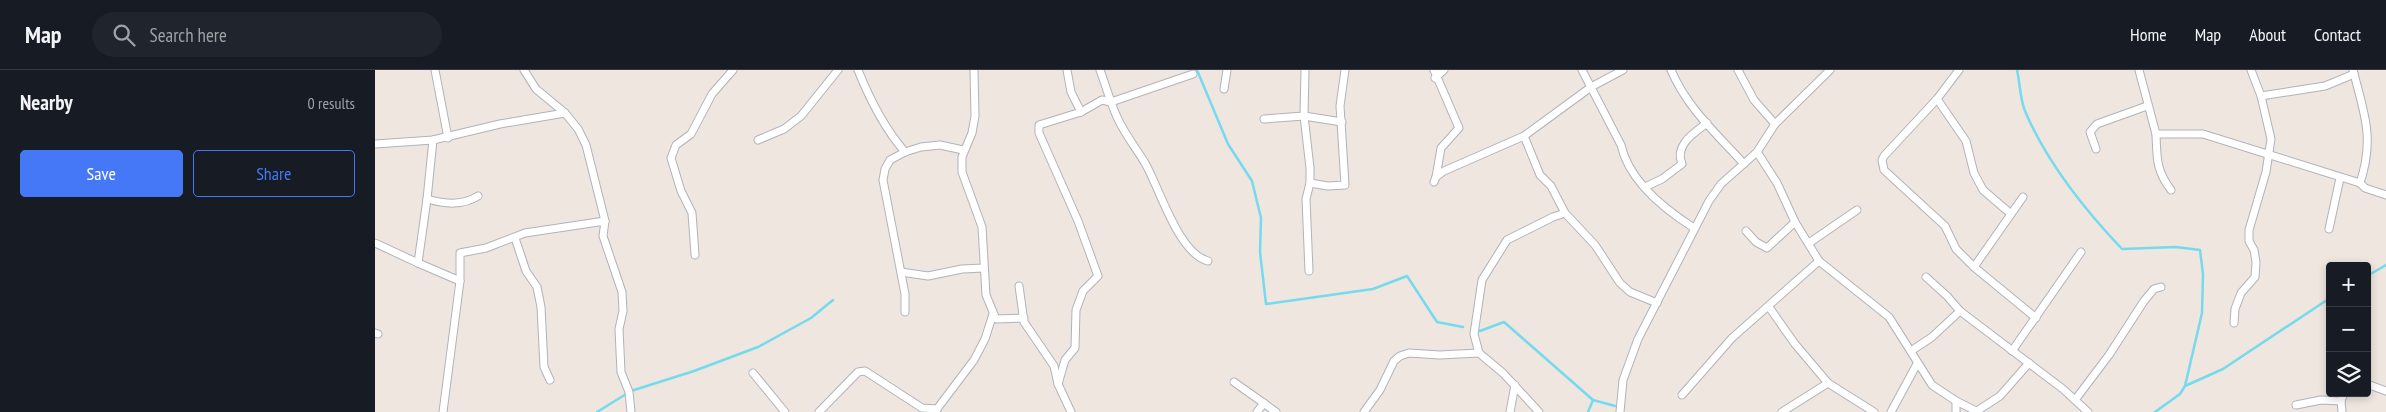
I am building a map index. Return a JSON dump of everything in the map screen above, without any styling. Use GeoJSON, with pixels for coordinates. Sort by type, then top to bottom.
{"type":"FeatureCollection","features":[{"type":"Feature","properties":{"kind":"street"},"geometry":{"type":"LineString","coordinates":[[435,70],[448,138]]}},
{"type":"Feature","properties":{"kind":"street"},"geometry":{"type":"LineString","coordinates":[[524,70],[536,89],[565,113],[578,129],[587,145],[605,221],[603,236],[622,292],[623,311],[619,329],[621,372],[629,392],[631,412]]}},
{"type":"Feature","properties":{"kind":"street"},"geometry":{"type":"LineString","coordinates":[[695,255],[692,212],[681,191],[671,158],[676,145],[691,134],[711,94],[733,70]]}},
{"type":"Feature","properties":{"kind":"street"},"geometry":{"type":"LineString","coordinates":[[758,140],[784,129],[801,116],[838,70]]}},
{"type":"Feature","properties":{"kind":"street"},"geometry":{"type":"LineString","coordinates":[[858,70],[873,104],[891,136],[905,152]]}},
{"type":"Feature","properties":{"kind":"street"},"geometry":{"type":"LineString","coordinates":[[974,70],[975,116],[972,133],[963,150],[962,172],[982,227],[986,295],[996,319],[1024,318]]}},
{"type":"Feature","properties":{"kind":"street"},"geometry":{"type":"LineString","coordinates":[[1067,70],[1071,92],[1081,112]]}},
{"type":"Feature","properties":{"kind":"street"},"geometry":{"type":"LineString","coordinates":[[1100,70],[1117,118],[1146,165],[1168,212],[1186,243],[1201,259],[1208,262]]}},
{"type":"Feature","properties":{"kind":"street"},"geometry":{"type":"LineString","coordinates":[[1224,89],[1227,70]]}},
{"type":"Feature","properties":{"kind":"street"},"geometry":{"type":"LineString","coordinates":[[1305,70],[1304,116],[1310,183],[1306,199],[1309,271]]}},
{"type":"Feature","properties":{"kind":"street"},"geometry":{"type":"LineString","coordinates":[[1310,183],[1328,186],[1345,185],[1340,106],[1345,70]]}},
{"type":"Feature","properties":{"kind":"street"},"geometry":{"type":"LineString","coordinates":[[1445,70],[1435,74],[1459,128],[1441,148],[1435,180],[1525,136],[1591,87],[1623,70]]}},
{"type":"Feature","properties":{"kind":"street"},"geometry":{"type":"LineString","coordinates":[[1582,70],[1621,145],[1624,157],[1645,187],[1667,211],[1694,228]]}},
{"type":"Feature","properties":{"kind":"street"},"geometry":{"type":"LineString","coordinates":[[1671,70],[1679,89],[1695,113],[1707,123],[1744,164]]}},
{"type":"Feature","properties":{"kind":"street"},"geometry":{"type":"LineString","coordinates":[[1738,70],[1754,100],[1775,124]]}},
{"type":"Feature","properties":{"kind":"street"},"geometry":{"type":"LineString","coordinates":[[1959,70],[1937,99],[1884,156],[1882,165],[1884,170],[1945,226],[1956,248],[1974,266],[2036,318]]}},
{"type":"Feature","properties":{"kind":"street"},"geometry":{"type":"LineString","coordinates":[[2139,70],[2147,106],[2156,134],[2157,162],[2161,176],[2171,190]]}},
{"type":"Feature","properties":{"kind":"street"},"geometry":{"type":"LineString","coordinates":[[2234,324],[2235,309],[2241,293],[2255,277],[2256,262],[2254,250],[2249,242],[2249,230],[2269,155],[2271,139],[2261,96],[2251,70]]}},
{"type":"Feature","properties":{"kind":"street"},"geometry":{"type":"LineString","coordinates":[[1620,412],[1623,380],[1638,339],[1709,201],[1721,184],[1757,152],[1775,124],[1825,72]]}},
{"type":"Feature","properties":{"kind":"street"},"geometry":{"type":"LineString","coordinates":[[2261,96],[2325,86],[2354,72],[2368,133],[2365,168],[2360,183]]}},
{"type":"Feature","properties":{"kind":"street"},"geometry":{"type":"LineString","coordinates":[[1058,384],[1065,360],[1075,348],[1076,310],[1078,304],[1083,291],[1098,276],[1078,221],[1039,133],[1039,125],[1081,112],[1102,100],[1111,102],[1193,74]]}},
{"type":"Feature","properties":{"kind":"street"},"geometry":{"type":"LineString","coordinates":[[1937,99],[1965,141],[1974,173],[1983,190],[2011,214]]}},
{"type":"Feature","properties":{"kind":"street"},"geometry":{"type":"LineString","coordinates":[[2097,149],[2090,132],[2097,124],[2147,106]]}},
{"type":"Feature","properties":{"kind":"street"},"geometry":{"type":"LineString","coordinates":[[375,144],[448,138],[500,124],[565,113]]}},
{"type":"Feature","properties":{"kind":"street"},"geometry":{"type":"LineString","coordinates":[[1264,119],[1304,116],[1342,122]]}},
{"type":"Feature","properties":{"kind":"street"},"geometry":{"type":"LineString","coordinates":[[1645,187],[1681,164],[1679,156],[1681,148],[1689,137],[1707,123]]}},
{"type":"Feature","properties":{"kind":"street"},"geometry":{"type":"LineString","coordinates":[[2156,134],[2203,134],[2360,183],[2365,188],[2386,195]]}},
{"type":"Feature","properties":{"kind":"street"},"geometry":{"type":"LineString","coordinates":[[1525,136],[1540,175],[1551,186],[1565,213],[1595,245],[1620,284],[1630,292],[1657,303]]}},
{"type":"Feature","properties":{"kind":"street"},"geometry":{"type":"LineString","coordinates":[[418,263],[433,140]]}},
{"type":"Feature","properties":{"kind":"street"},"geometry":{"type":"LineString","coordinates":[[905,312],[905,294],[883,180],[885,169],[890,160],[905,152],[921,147],[940,145],[963,150]]}},
{"type":"Feature","properties":{"kind":"street"},"geometry":{"type":"LineString","coordinates":[[1757,152],[1777,183],[1795,222],[1819,262],[1889,317],[1932,385],[1956,401],[1978,412],[2000,396],[2029,363]]}},
{"type":"Feature","properties":{"kind":"street"},"geometry":{"type":"LineString","coordinates":[[2329,229],[2340,178]]}},
{"type":"Feature","properties":{"kind":"street"},"geometry":{"type":"LineString","coordinates":[[427,199],[441,203],[454,203],[469,202],[477,196]]}},
{"type":"Feature","properties":{"kind":"street"},"geometry":{"type":"LineString","coordinates":[[1974,266],[2023,197]]}},
{"type":"Feature","properties":{"kind":"street"},"geometry":{"type":"LineString","coordinates":[[1809,243],[1857,210]]}},
{"type":"Feature","properties":{"kind":"street"},"geometry":{"type":"LineString","coordinates":[[1539,412],[1515,385],[1479,352],[1474,334],[1482,280],[1507,240],[1553,216],[1565,213]]}},
{"type":"Feature","properties":{"kind":"street"},"geometry":{"type":"LineString","coordinates":[[443,412],[460,281],[460,253],[487,248],[525,234],[605,221]]}},
{"type":"Feature","properties":{"kind":"street"},"geometry":{"type":"LineString","coordinates":[[1745,231],[1755,242],[1767,248],[1795,222]]}},
{"type":"Feature","properties":{"kind":"street"},"geometry":{"type":"LineString","coordinates":[[515,238],[526,271],[537,286],[541,307],[544,367],[550,380]]}},
{"type":"Feature","properties":{"kind":"street"},"geometry":{"type":"LineString","coordinates":[[375,243],[460,281]]}},
{"type":"Feature","properties":{"kind":"street"},"geometry":{"type":"LineString","coordinates":[[2012,351],[2081,252]]}},
{"type":"Feature","properties":{"kind":"street"},"geometry":{"type":"LineString","coordinates":[[1682,395],[1732,338],[1819,262]]}},
{"type":"Feature","properties":{"kind":"street"},"geometry":{"type":"LineString","coordinates":[[901,272],[928,276],[962,269],[984,268]]}},
{"type":"Feature","properties":{"kind":"street"},"geometry":{"type":"LineString","coordinates":[[1926,277],[1960,311],[2029,363],[2088,412]]}},
{"type":"Feature","properties":{"kind":"street"},"geometry":{"type":"LineString","coordinates":[[1019,286],[1024,322],[1054,366],[1058,384],[1071,412]]}},
{"type":"Feature","properties":{"kind":"street"},"geometry":{"type":"LineString","coordinates":[[2075,400],[2109,356],[2144,301],[2154,288],[2161,287]]}},
{"type":"Feature","properties":{"kind":"street"},"geometry":{"type":"LineString","coordinates":[[1769,306],[1795,344],[1828,383],[1874,412]]}},
{"type":"Feature","properties":{"kind":"street"},"geometry":{"type":"LineString","coordinates":[[1911,351],[1932,337],[1960,311]]}},
{"type":"Feature","properties":{"kind":"street"},"geometry":{"type":"LineString","coordinates":[[819,412],[858,372],[865,372],[922,408],[936,410],[974,360],[985,339],[993,314]]}},
{"type":"Feature","properties":{"kind":"street"},"geometry":{"type":"LineString","coordinates":[[1364,412],[1380,390],[1394,361],[1400,356],[1409,353],[1441,356],[1479,352]]}},
{"type":"Feature","properties":{"kind":"street"},"geometry":{"type":"LineString","coordinates":[[1891,412],[1917,364]]}},
{"type":"Feature","properties":{"kind":"street"},"geometry":{"type":"LineString","coordinates":[[753,373],[785,412]]}},
{"type":"Feature","properties":{"kind":"street"},"geometry":{"type":"LineString","coordinates":[[1234,382],[1276,412]]}},
{"type":"Feature","properties":{"kind":"street"},"geometry":{"type":"LineString","coordinates":[[1782,412],[1828,383]]}},
{"type":"Feature","properties":{"kind":"street"},"geometry":{"type":"LineString","coordinates":[[1509,412],[1515,385]]}},
{"type":"Feature","properties":{"kind":"street"},"geometry":{"type":"LineString","coordinates":[[2371,386],[2386,392]]}},
{"type":"Feature","properties":{"kind":"street"},"geometry":{"type":"LineString","coordinates":[[2342,397],[2342,412]]}},
{"type":"Feature","properties":{"kind":"street"},"geometry":{"type":"LineString","coordinates":[[2296,405],[2321,400],[2341,401]]}},
{"type":"Feature","properties":{"kind":"street"},"geometry":{"type":"LineString","coordinates":[[1956,401],[1956,412]]}},
{"type":"Feature","properties":{"kind":"street"},"geometry":{"type":"LineString","coordinates":[[1257,412],[1264,403]]}},
{"type":"Feature","properties":{"kind":"waterway"},"geometry":{"type":"LineString","coordinates":[[1197,70],[1228,144],[1252,181],[1261,218],[1260,252],[1266,304],[1373,289],[1407,276],[1437,322],[1463,327]]}},
{"type":"Feature","properties":{"kind":"waterway"},"geometry":{"type":"LineString","coordinates":[[2017,70],[2023,106],[2044,149],[2080,201],[2122,249],[2176,247],[2200,250],[2203,274],[2202,313],[2185,386]]}},
{"type":"Feature","properties":{"kind":"waterway"},"geometry":{"type":"LineString","coordinates":[[2371,274],[2386,265]]}},
{"type":"Feature","properties":{"kind":"waterway"},"geometry":{"type":"LineString","coordinates":[[597,412],[631,391],[694,371],[758,347],[811,318],[833,300]]}},
{"type":"Feature","properties":{"kind":"waterway"},"geometry":{"type":"LineString","coordinates":[[2155,412],[2180,394],[2185,386],[2223,369],[2326,301]]}},
{"type":"Feature","properties":{"kind":"waterway"},"geometry":{"type":"LineString","coordinates":[[1476,330],[1480,331],[1504,322],[1593,400],[1615,406]]}},
{"type":"Feature","properties":{"kind":"waterway"},"geometry":{"type":"LineString","coordinates":[[1588,412],[1593,400]]}}]}
